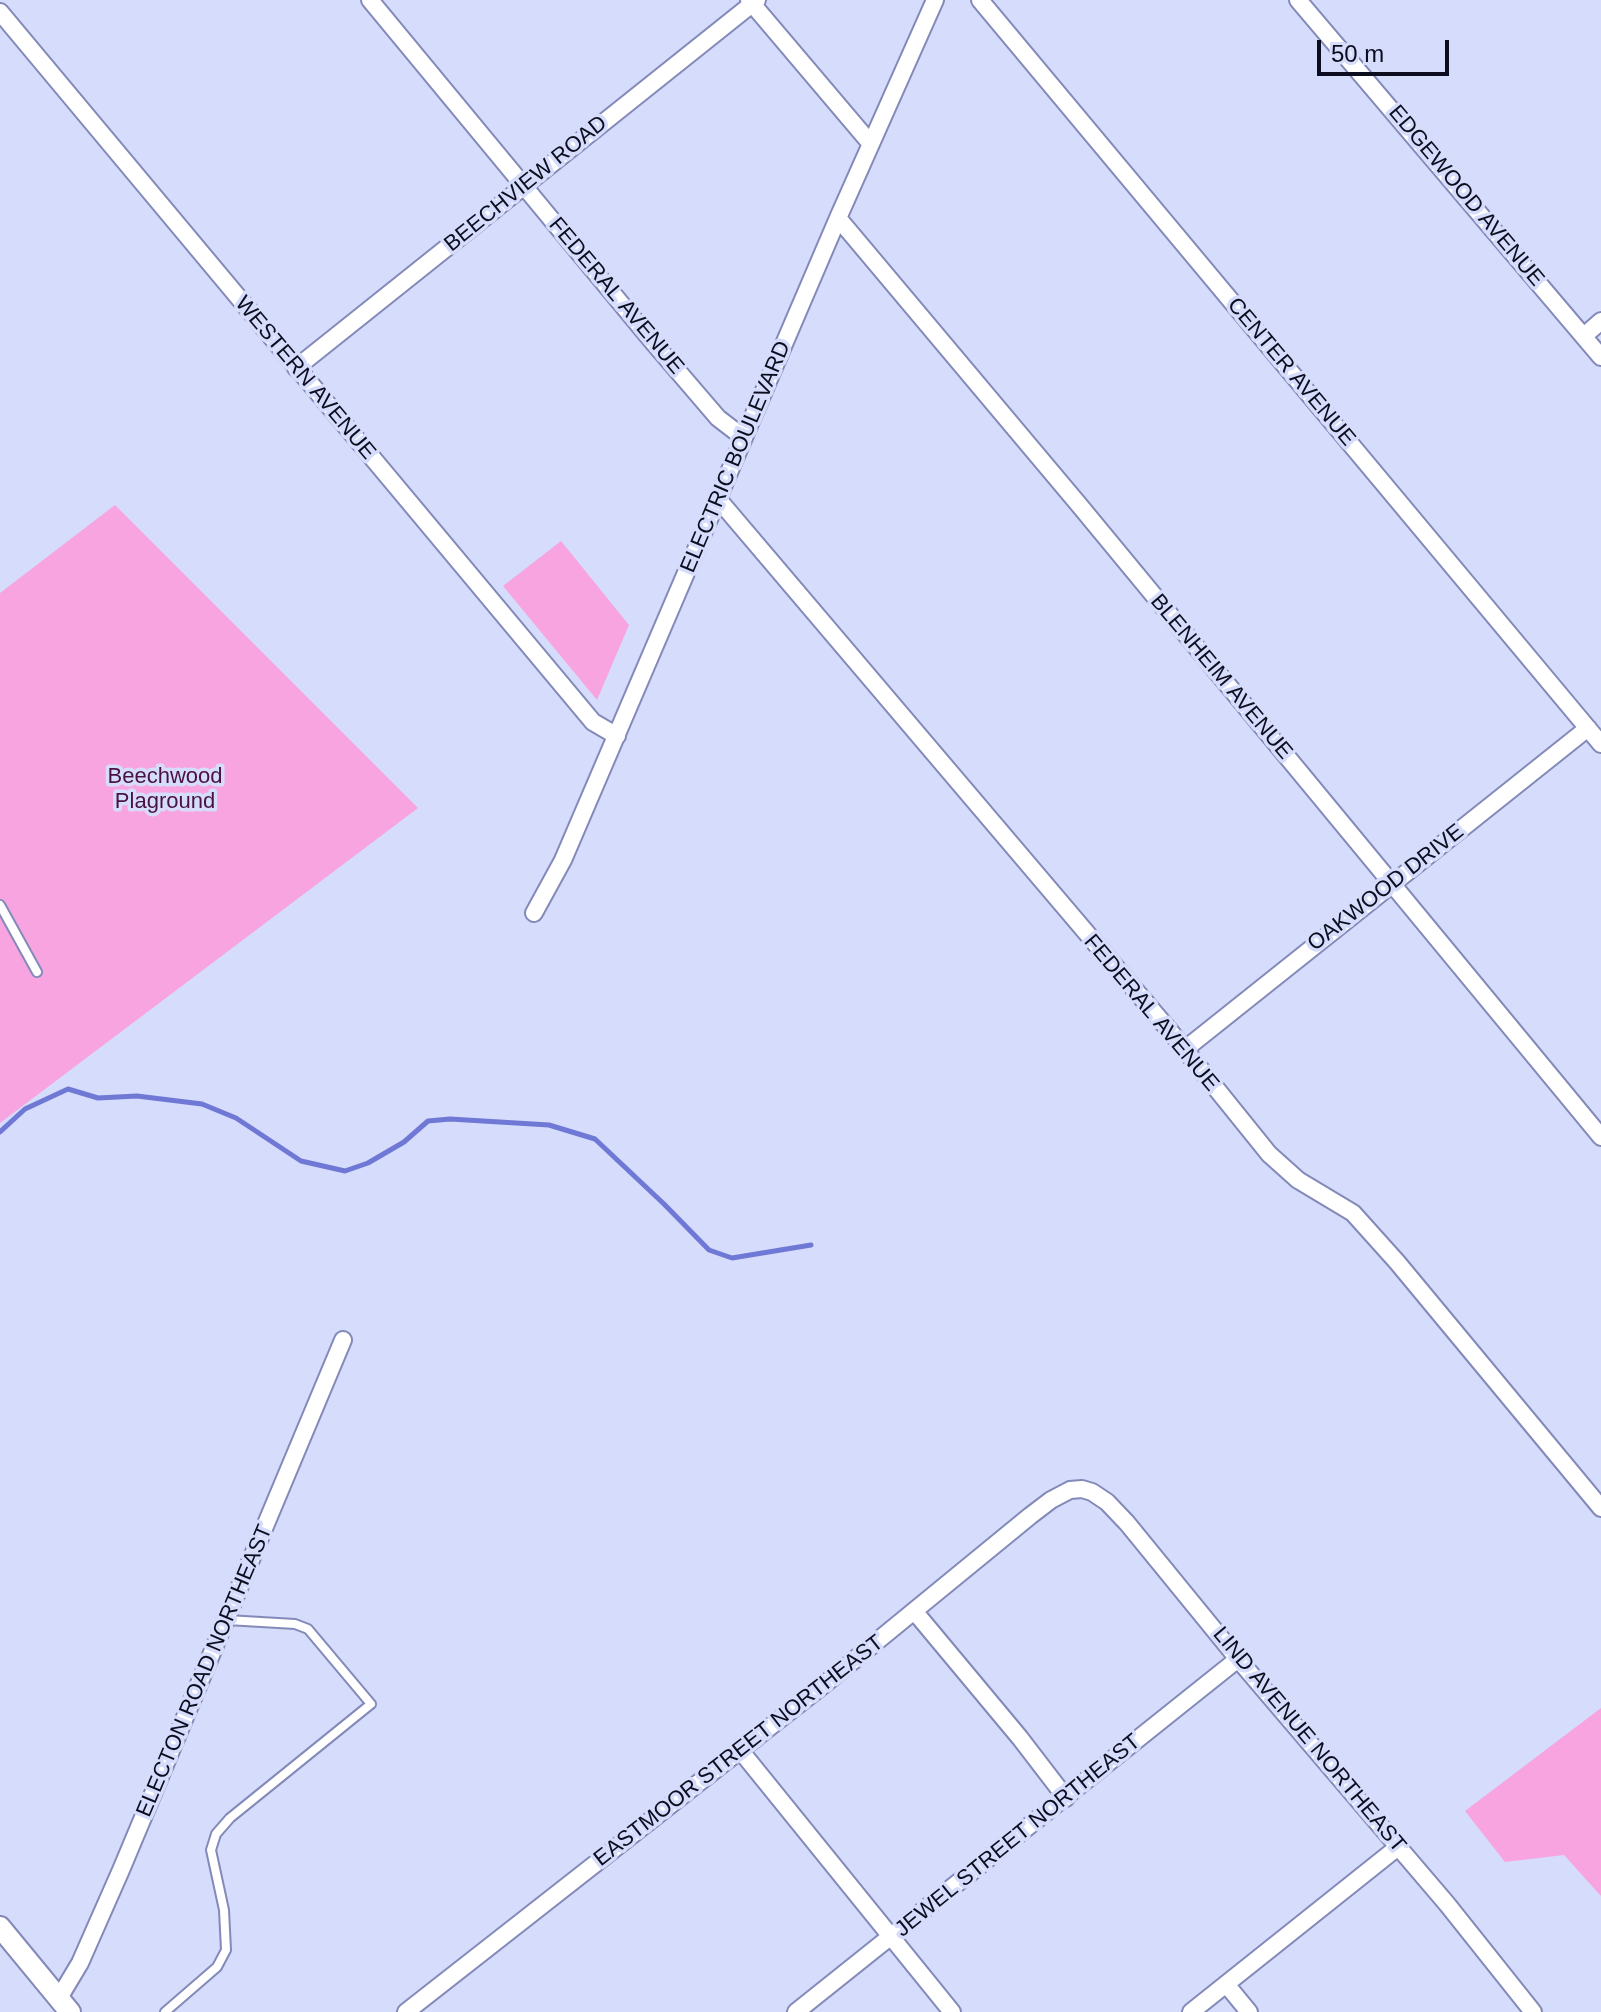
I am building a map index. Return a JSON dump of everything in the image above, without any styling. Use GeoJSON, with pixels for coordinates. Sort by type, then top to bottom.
{"type":"FeatureCollection","features":[{"type":"Feature","properties":{"kind":"street","name":"FEDERAL AVENUE"},"geometry":{"type":"LineString","coordinates":[[370,0],[718,418],[744,438]]}},
{"type":"Feature","properties":{"kind":"street","name":"ELECTRIC BOULEVARD"},"geometry":{"type":"LineString","coordinates":[[534,913],[563,860],[838,218],[935,0]]}},
{"type":"Feature","properties":{"kind":"street","name":"CENTER AVENUE"},"geometry":{"type":"LineString","coordinates":[[980,0],[1601,744]]}},
{"type":"Feature","properties":{"kind":"street","name":"EDGEWOOD AVENUE"},"geometry":{"type":"LineString","coordinates":[[1298,0],[1601,357]]}},
{"type":"Feature","properties":{"kind":"street","name":"BEECHVIEW ROAD"},"geometry":{"type":"LineString","coordinates":[[296,368],[753,1]]}},
{"type":"Feature","properties":{"kind":"street"},"geometry":{"type":"LineString","coordinates":[[753,1],[871,144]]}},
{"type":"Feature","properties":{"kind":"street","name":"WESTERN AVENUE"},"geometry":{"type":"LineString","coordinates":[[0,12],[593,722],[617,736]]}},
{"type":"Feature","properties":{"kind":"street","name":"BLENHEIM AVENUE"},"geometry":{"type":"LineString","coordinates":[[838,218],[1601,1137]]}},
{"type":"Feature","properties":{"kind":"street"},"geometry":{"type":"LineString","coordinates":[[1584,336],[1601,321]]}},
{"type":"Feature","properties":{"kind":"street","name":"FEDERAL AVENUE"},"geometry":{"type":"LineString","coordinates":[[718,499],[1252,1134],[1288,1172],[1332,1199],[1362,1223],[1601,1508]]}},
{"type":"Feature","properties":{"kind":"street","name":"OAKWOOD DRIVE"},"geometry":{"type":"LineString","coordinates":[[1184,1050],[1588,728]]}},
{"type":"Feature","properties":{"kind":"street","name":"ELECTON ROAD NORTHEAST"},"geometry":{"type":"LineString","coordinates":[[65,2005],[343,1340]]}},
{"type":"Feature","properties":{"kind":"street","name":"EASTMOOR STREET NORTHEAST"},"geometry":{"type":"LineString","coordinates":[[406,2012],[915,1612],[1030,1516],[1070,1490]]}},
{"type":"Feature","properties":{"kind":"street","name":"LIND AVENUE NORTHEAST"},"geometry":{"type":"LineString","coordinates":[[1070,1490],[1092,1492],[1107,1502],[1167,1570],[1533,2012]]}},
{"type":"Feature","properties":{"kind":"street"},"geometry":{"type":"LineString","coordinates":[[915,1612],[1066,1798]]}},
{"type":"Feature","properties":{"kind":"street","name":"JEWEL STREET NORTHEAST"},"geometry":{"type":"LineString","coordinates":[[796,2012],[1238,1659]]}},
{"type":"Feature","properties":{"kind":"street"},"geometry":{"type":"LineString","coordinates":[[740,1750],[952,2012]]}},
{"type":"Feature","properties":{"kind":"street"},"geometry":{"type":"LineString","coordinates":[[1191,2012],[1398,1847]]}},
{"type":"Feature","properties":{"kind":"street"},"geometry":{"type":"LineString","coordinates":[[0,1927],[65,2005]]}},
{"type":"Feature","properties":{"kind":"street"},"geometry":{"type":"LineString","coordinates":[[1226,1984],[1249,2012]]}},
{"type":"Feature","properties":{"kind":"lane"},"geometry":{"type":"LineString","coordinates":[[0,905],[37,972]]}},
{"type":"Feature","properties":{"kind":"lane"},"geometry":{"type":"LineString","coordinates":[[165,2012],[217,1967],[226,1950],[224,1910],[211,1850],[216,1834],[230,1818],[371,1704],[308,1629],[295,1624],[227,1620]]}},
{"type":"Feature","properties":{"kind":"green space","name":"Beechwood Plaground"},"geometry":{"type":"Polygon","coordinates":[[[115,505],[418,808],[0,1123],[0,593],[115,505]]]}},
{"type":"Feature","properties":{"kind":"green space"},"geometry":{"type":"Polygon","coordinates":[[[561,541],[629,625],[597,700],[503,586],[561,541]]]}},
{"type":"Feature","properties":{"kind":"green space"},"geometry":{"type":"Polygon","coordinates":[[[1601,1708],[1601,1896],[1564,1855],[1505,1862],[1465,1811],[1601,1708]]]}},
{"type":"Feature","properties":{"kind":"waterway"},"geometry":{"type":"LineString","coordinates":[[0,1132],[25,1109],[68,1089],[98,1098],[137,1096],[202,1104],[236,1118],[301,1161],[345,1171],[368,1163],[404,1142],[428,1121],[450,1119],[549,1125],[595,1139],[709,1250],[732,1258],[811,1245]]}}]}
